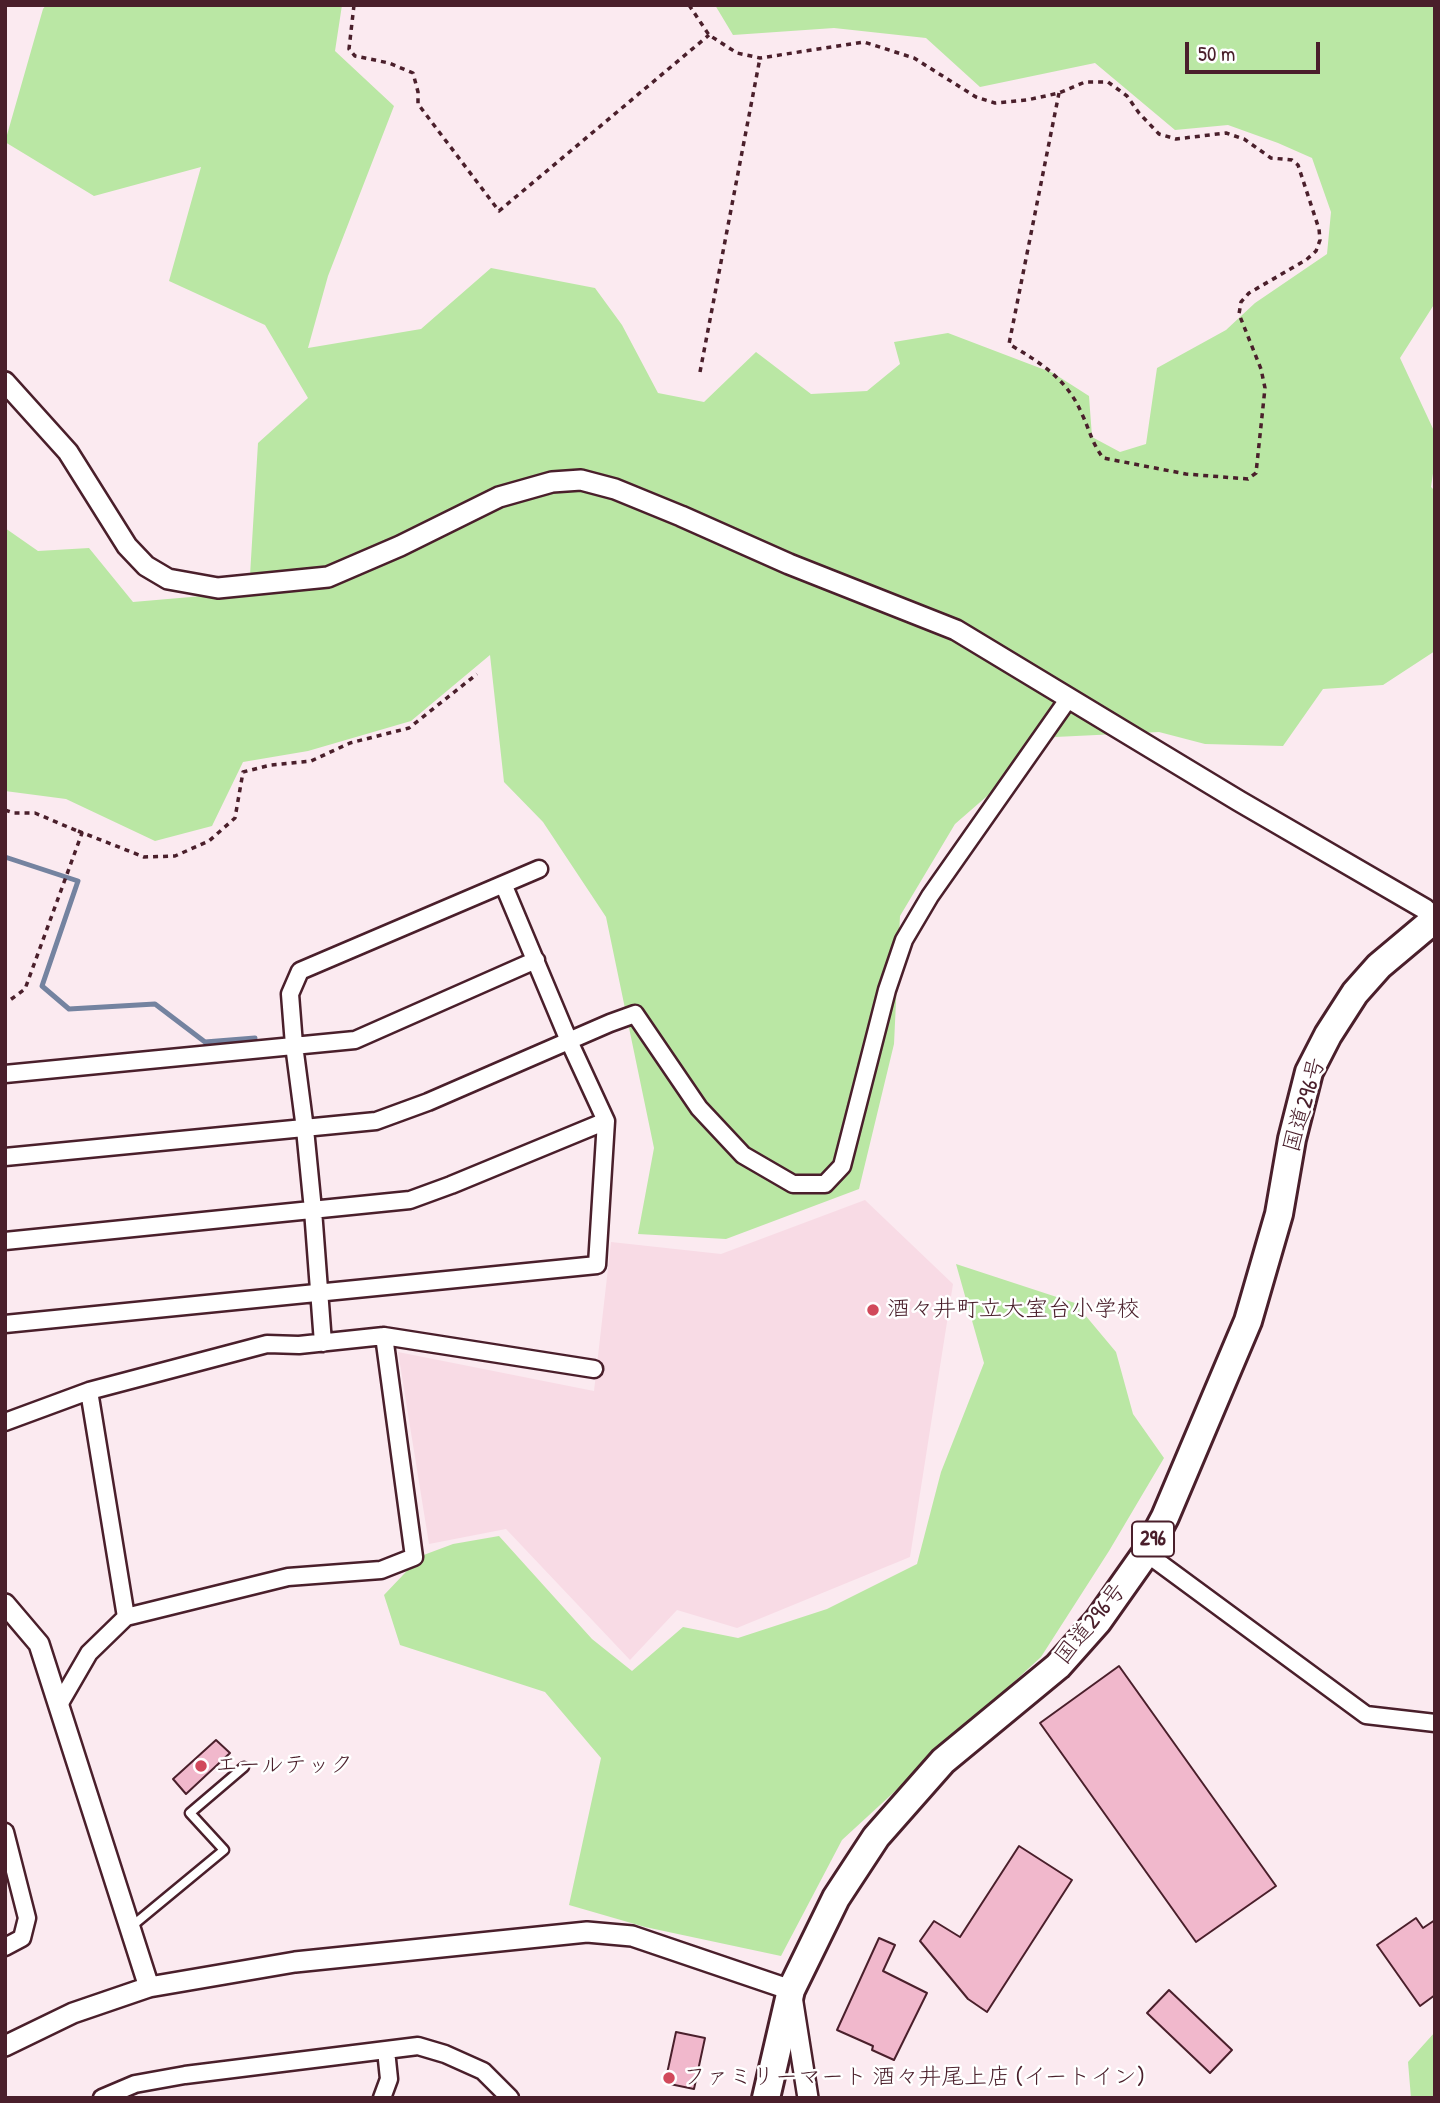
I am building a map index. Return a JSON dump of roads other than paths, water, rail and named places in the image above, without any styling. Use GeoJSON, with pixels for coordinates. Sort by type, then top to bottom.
{"type":"FeatureCollection","features":[{"type":"Feature","properties":{"kind":"highway","name":"国道296号"},"geometry":{"type":"LineString","coordinates":[[766,2098],[791,1990],[836,1898],[876,1837],[943,1761],[1058,1666],[1098,1620],[1146,1553],[1165,1517],[1248,1321],[1279,1214],[1292,1139],[1310,1072],[1328,1035],[1355,993],[1388,958],[1435,919]]}},
{"type":"Feature","properties":{"kind":"street"},"geometry":{"type":"LineString","coordinates":[[5,382],[68,452],[127,546],[146,566],[168,579],[218,588],[328,577],[400,546],[499,497],[552,482],[581,480],[626,494],[789,564],[956,630],[1425,909],[1435,919]]}},
{"type":"Feature","properties":{"kind":"street"},"geometry":{"type":"LineString","coordinates":[[5,1157],[376,1121],[428,1102],[635,1014],[699,1108],[743,1155],[793,1184],[825,1184],[842,1166],[887,990],[904,940],[930,896],[1069,698]]}},
{"type":"Feature","properties":{"kind":"street"},"geometry":{"type":"LineString","coordinates":[[323,1343],[305,1129],[293,1045],[290,994],[300,971],[539,869]]}},
{"type":"Feature","properties":{"kind":"street"},"geometry":{"type":"LineString","coordinates":[[5,1324],[597,1265],[606,1121],[504,886]]}},
{"type":"Feature","properties":{"kind":"street"},"geometry":{"type":"LineString","coordinates":[[5,1074],[355,1041],[536,960]]}},
{"type":"Feature","properties":{"kind":"street"},"geometry":{"type":"LineString","coordinates":[[5,1241],[410,1200],[606,1121]]}},
{"type":"Feature","properties":{"kind":"street"},"geometry":{"type":"LineString","coordinates":[[60,1703],[89,1653],[126,1617],[288,1577],[381,1570],[414,1557],[384,1336]]}},
{"type":"Feature","properties":{"kind":"street"},"geometry":{"type":"LineString","coordinates":[[5,1422],[89,1391],[267,1344],[299,1345],[384,1336],[594,1369]]}},
{"type":"Feature","properties":{"kind":"street"},"geometry":{"type":"LineString","coordinates":[[89,1391],[126,1617]]}},
{"type":"Feature","properties":{"kind":"street"},"geometry":{"type":"LineString","coordinates":[[1146,1553],[1366,1715],[1435,1723]]}},
{"type":"Feature","properties":{"kind":"street"},"geometry":{"type":"LineString","coordinates":[[5,1604],[40,1644],[149,1987]]}},
{"type":"Feature","properties":{"kind":"street"},"geometry":{"type":"LineString","coordinates":[[5,1832],[27,1918],[22,1938],[5,1947]]}},
{"type":"Feature","properties":{"kind":"street"},"geometry":{"type":"LineString","coordinates":[[5,2046],[73,2013],[149,1987],[296,1962],[587,1932],[632,1936],[791,1990],[808,2098]]}},
{"type":"Feature","properties":{"kind":"street"},"geometry":{"type":"LineString","coordinates":[[102,2098],[135,2084],[185,2075],[418,2046],[446,2054],[483,2071],[510,2098]]}},
{"type":"Feature","properties":{"kind":"street"},"geometry":{"type":"LineString","coordinates":[[382,2098],[389,2079],[386,2050]]}},
{"type":"Feature","properties":{"kind":"lane"},"geometry":{"type":"LineString","coordinates":[[130,1928],[224,1850],[190,1813],[244,1767]]}},
{"type":"Feature","properties":{"kind":"waterway"},"geometry":{"type":"LineString","coordinates":[[5,857],[78,881],[42,986],[69,1009],[155,1004],[205,1042],[255,1038]]}},
{"type":"Feature","properties":{"kind":"place","name":"酒々井町立大室台小学校"},"geometry":{"type":"Point","coordinates":[873,1310]}},
{"type":"Feature","properties":{"kind":"place","name":"エールテック"},"geometry":{"type":"Point","coordinates":[201,1766]}},
{"type":"Feature","properties":{"kind":"place","name":"ファミリーマート 酒々井尾上店 (イートイン)"},"geometry":{"type":"Point","coordinates":[669,2078]}}]}
